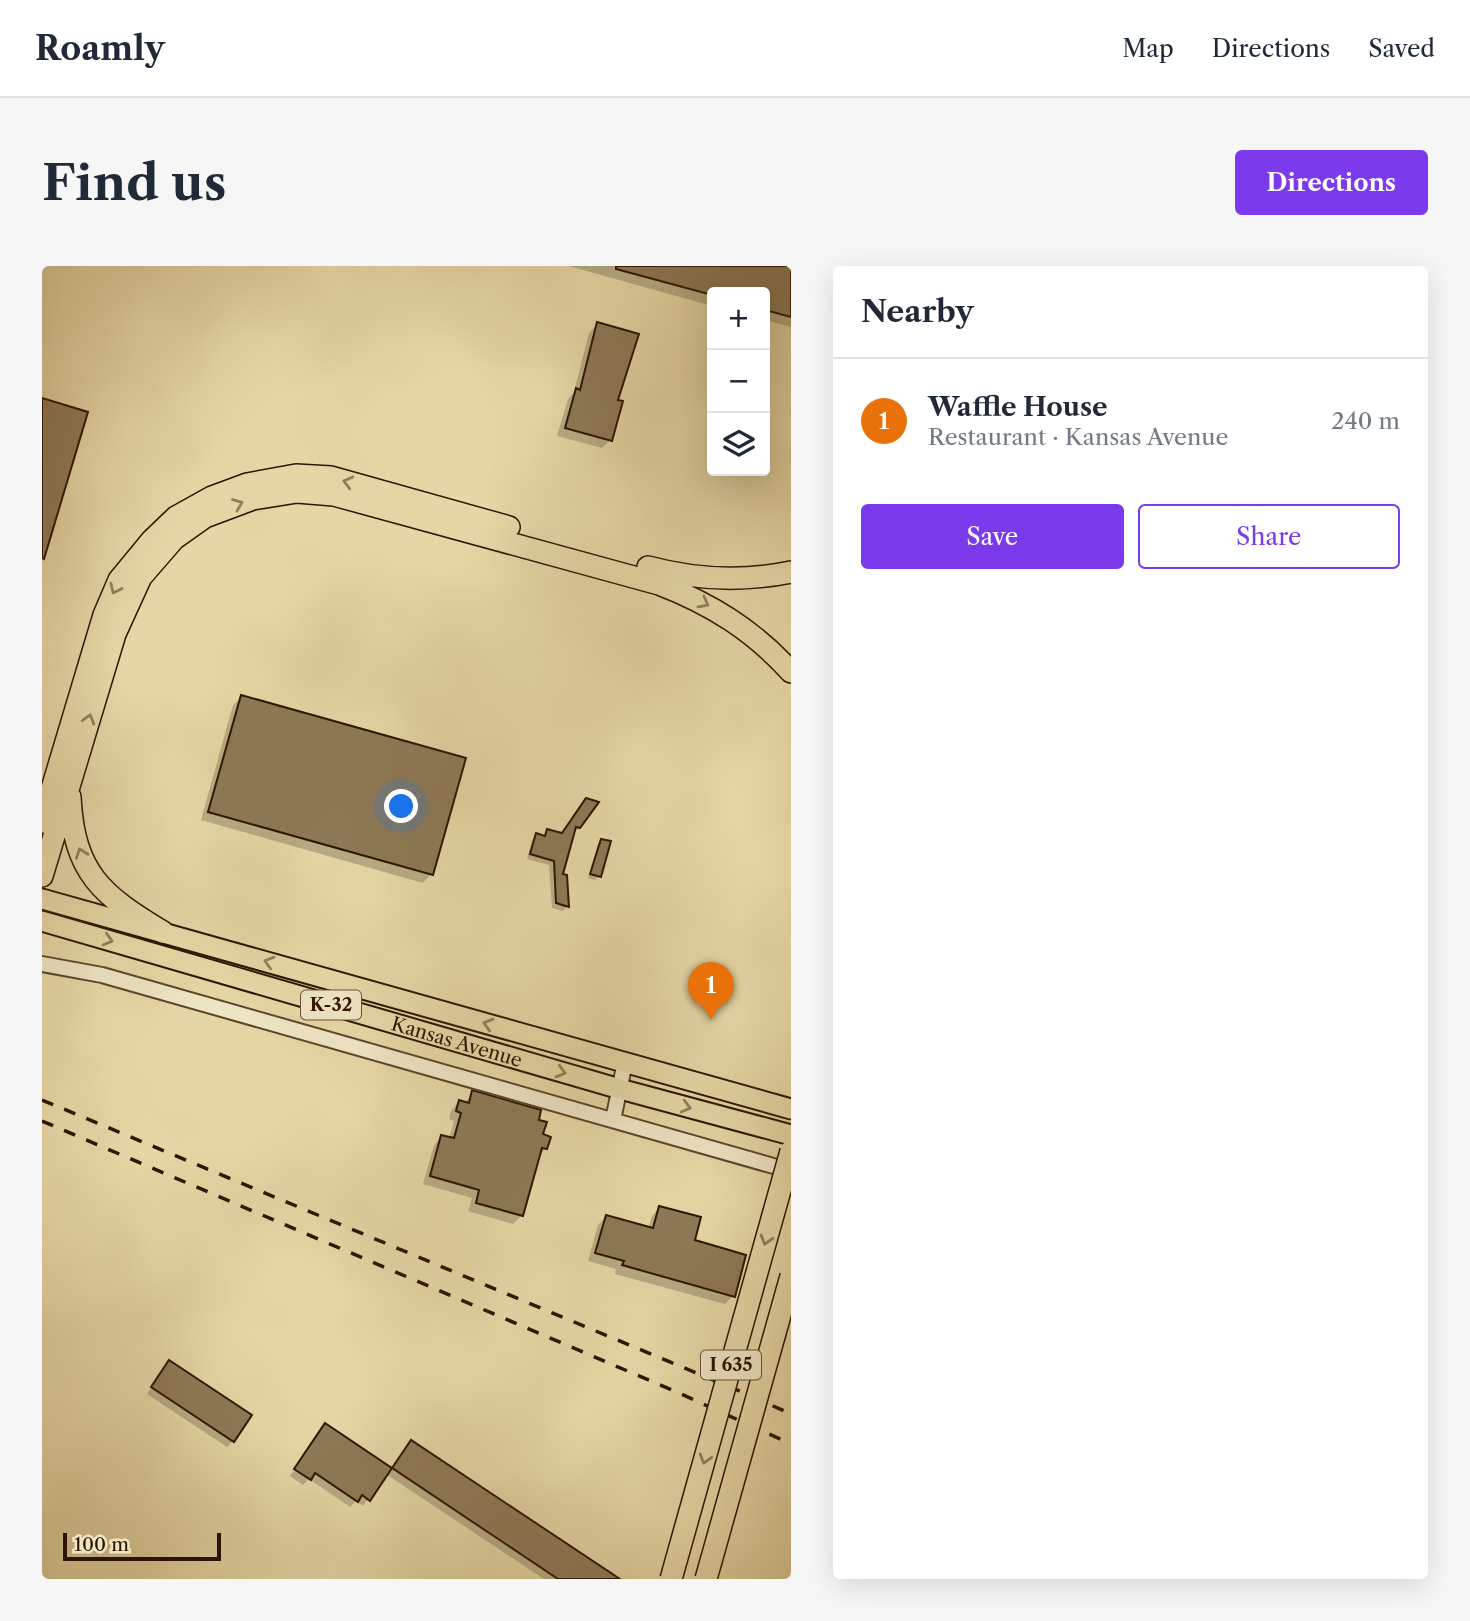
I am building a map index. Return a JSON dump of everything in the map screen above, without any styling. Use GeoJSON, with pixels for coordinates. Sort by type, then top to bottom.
{"type":"FeatureCollection","features":[{"type":"Feature","properties":{"kind":"highway"},"geometry":{"type":"LineString","coordinates":[[42,876],[55,787],[104,615],[119,580],[152,540],[176,517],[212,497],[247,484],[296,475],[331,477],[673,574],[712,579],[762,578],[791,572]]}},
{"type":"Feature","properties":{"kind":"highway"},"geometry":{"type":"LineString","coordinates":[[42,822],[115,634],[141,577],[174,539],[205,517],[253,499],[297,492],[334,495],[659,584],[692,596],[721,612],[766,646],[791,672]]}},
{"type":"Feature","properties":{"kind":"highway"},"geometry":{"type":"LineString","coordinates":[[55,787],[71,818],[81,857],[96,883],[123,908],[163,932]]}},
{"type":"Feature","properties":{"kind":"highway","name":"I 635"},"geometry":{"type":"LineString","coordinates":[[671,1579],[791,1151]]}},
{"type":"Feature","properties":{"kind":"highway","name":"I 635"},"geometry":{"type":"LineString","coordinates":[[706,1579],[791,1276]]}},
{"type":"Feature","properties":{"kind":"main road","name":"Kansas Avenue"},"geometry":{"type":"LineString","coordinates":[[42,899],[791,1109]]}},
{"type":"Feature","properties":{"kind":"main road","name":"Kansas Avenue"},"geometry":{"type":"LineString","coordinates":[[42,921],[620,1089],[791,1135]]}},
{"type":"Feature","properties":{"kind":"street"},"geometry":{"type":"LineString","coordinates":[[42,964],[102,975],[791,1171]]}},
{"type":"Feature","properties":{"kind":"street"},"geometry":{"type":"LineString","coordinates":[[612,1120],[625,1062]]}},
{"type":"Feature","properties":{"kind":"building"},"geometry":{"type":"Polygon","coordinates":[[[616,266],[791,266],[791,317],[770,311],[770,287],[707,287],[707,294],[616,269],[616,266]]]}},
{"type":"Feature","properties":{"kind":"building"},"geometry":{"type":"Polygon","coordinates":[[[597,322],[639,334],[618,400],[623,401],[612,441],[565,428],[576,388],[580,390],[597,322]]]}},
{"type":"Feature","properties":{"kind":"building"},"geometry":{"type":"Polygon","coordinates":[[[42,398],[88,412],[44,559],[42,558],[42,398]]]}},
{"type":"Feature","properties":{"kind":"building"},"geometry":{"type":"Polygon","coordinates":[[[241,695],[466,758],[433,875],[208,812],[241,695]]]}},
{"type":"Feature","properties":{"kind":"building"},"geometry":{"type":"Polygon","coordinates":[[[586,798],[599,802],[580,828],[576,827],[563,874],[567,875],[569,907],[556,903],[554,861],[530,854],[536,833],[545,836],[547,829],[562,833],[586,798]]]}},
{"type":"Feature","properties":{"kind":"building"},"geometry":{"type":"Polygon","coordinates":[[[601,839],[611,841],[601,877],[590,874],[601,839]]]}},
{"type":"Feature","properties":{"kind":"building"},"geometry":{"type":"Polygon","coordinates":[[[472,1090],[541,1110],[539,1120],[547,1122],[543,1134],[551,1137],[547,1149],[542,1148],[523,1216],[476,1203],[479,1190],[430,1176],[441,1135],[454,1138],[461,1113],[456,1111],[459,1100],[469,1103],[472,1090]]]}},
{"type":"Feature","properties":{"kind":"building"},"geometry":{"type":"Polygon","coordinates":[[[659,1206],[701,1217],[695,1240],[746,1255],[735,1297],[622,1265],[624,1261],[595,1253],[606,1215],[653,1228],[659,1206]]]}},
{"type":"Feature","properties":{"kind":"building"},"geometry":{"type":"Polygon","coordinates":[[[169,1360],[252,1415],[234,1442],[151,1387],[169,1360]]]}},
{"type":"Feature","properties":{"kind":"building"},"geometry":{"type":"Polygon","coordinates":[[[325,1423],[392,1468],[370,1501],[362,1495],[358,1502],[315,1473],[311,1480],[294,1469],[325,1423]]]}},
{"type":"Feature","properties":{"kind":"building"},"geometry":{"type":"Polygon","coordinates":[[[411,1440],[620,1579],[558,1579],[392,1468],[411,1440]]]}},
{"type":"Feature","properties":{"kind":"railway"},"geometry":{"type":"LineString","coordinates":[[42,1100],[791,1414]]}},
{"type":"Feature","properties":{"kind":"railway"},"geometry":{"type":"LineString","coordinates":[[42,1121],[679,1393],[791,1444]]}},
{"type":"Feature","properties":{"kind":"place","name":"Waffle House"},"geometry":{"type":"Point","coordinates":[711,1020]}}]}
